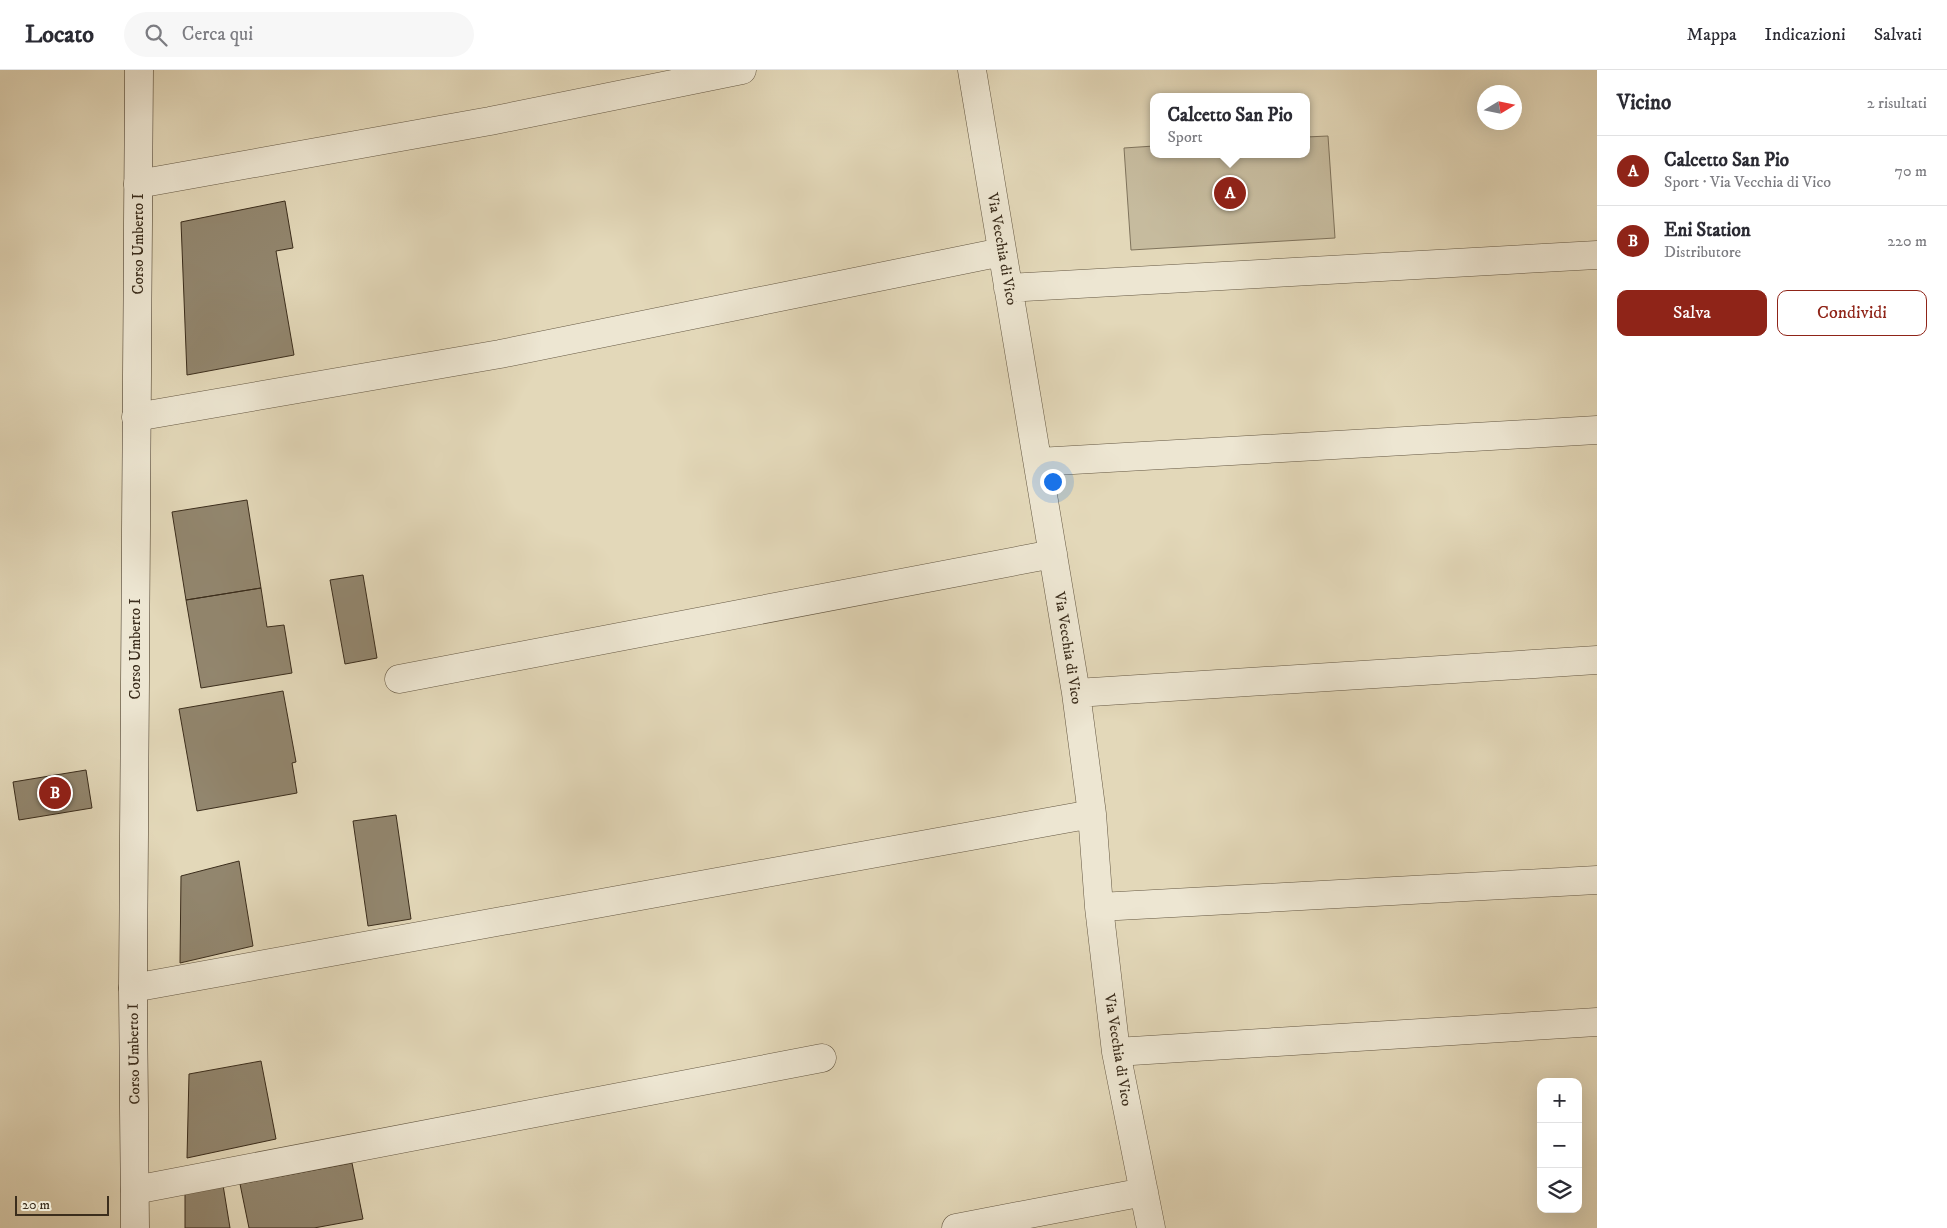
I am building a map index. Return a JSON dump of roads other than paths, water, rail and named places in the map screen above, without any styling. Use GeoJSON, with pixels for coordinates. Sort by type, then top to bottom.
{"type":"FeatureCollection","features":[{"type":"Feature","properties":{"kind":"street","name":"Corso Umberto I"},"geometry":{"type":"LineString","coordinates":[[135,1228],[133,988],[139,70]]}},
{"type":"Feature","properties":{"kind":"street"},"geometry":{"type":"LineString","coordinates":[[138,184],[490,121],[742,70]]}},
{"type":"Feature","properties":{"kind":"street","name":"Via Vecchia di Vico"},"geometry":{"type":"LineString","coordinates":[[972,70],[1076,693],[1092,814],[1099,907],[1116,1052],[1151,1228]]}},
{"type":"Feature","properties":{"kind":"street"},"geometry":{"type":"LineString","coordinates":[[136,417],[500,354],[1002,252]]}},
{"type":"Feature","properties":{"kind":"street"},"geometry":{"type":"LineString","coordinates":[[1008,288],[1597,255]]}},
{"type":"Feature","properties":{"kind":"street"},"geometry":{"type":"LineString","coordinates":[[1038,462],[1597,430]]}},
{"type":"Feature","properties":{"kind":"street"},"geometry":{"type":"LineString","coordinates":[[399,679],[1053,554]]}},
{"type":"Feature","properties":{"kind":"street"},"geometry":{"type":"LineString","coordinates":[[1076,693],[1597,660]]}},
{"type":"Feature","properties":{"kind":"street"},"geometry":{"type":"LineString","coordinates":[[133,988],[1092,814]]}},
{"type":"Feature","properties":{"kind":"street"},"geometry":{"type":"LineString","coordinates":[[1099,907],[1597,880]]}},
{"type":"Feature","properties":{"kind":"street"},"geometry":{"type":"LineString","coordinates":[[1116,1052],[1597,1022]]}},
{"type":"Feature","properties":{"kind":"street"},"geometry":{"type":"LineString","coordinates":[[135,1190],[822,1058]]}},
{"type":"Feature","properties":{"kind":"street"},"geometry":{"type":"LineString","coordinates":[[956,1228],[1144,1192]]}},
{"type":"Feature","properties":{"kind":"place","name":"Calcetto San Pio"},"geometry":{"type":"Point","coordinates":[1230,193]}},
{"type":"Feature","properties":{"kind":"place","name":"Eni Station"},"geometry":{"type":"Point","coordinates":[55,793]}}]}
